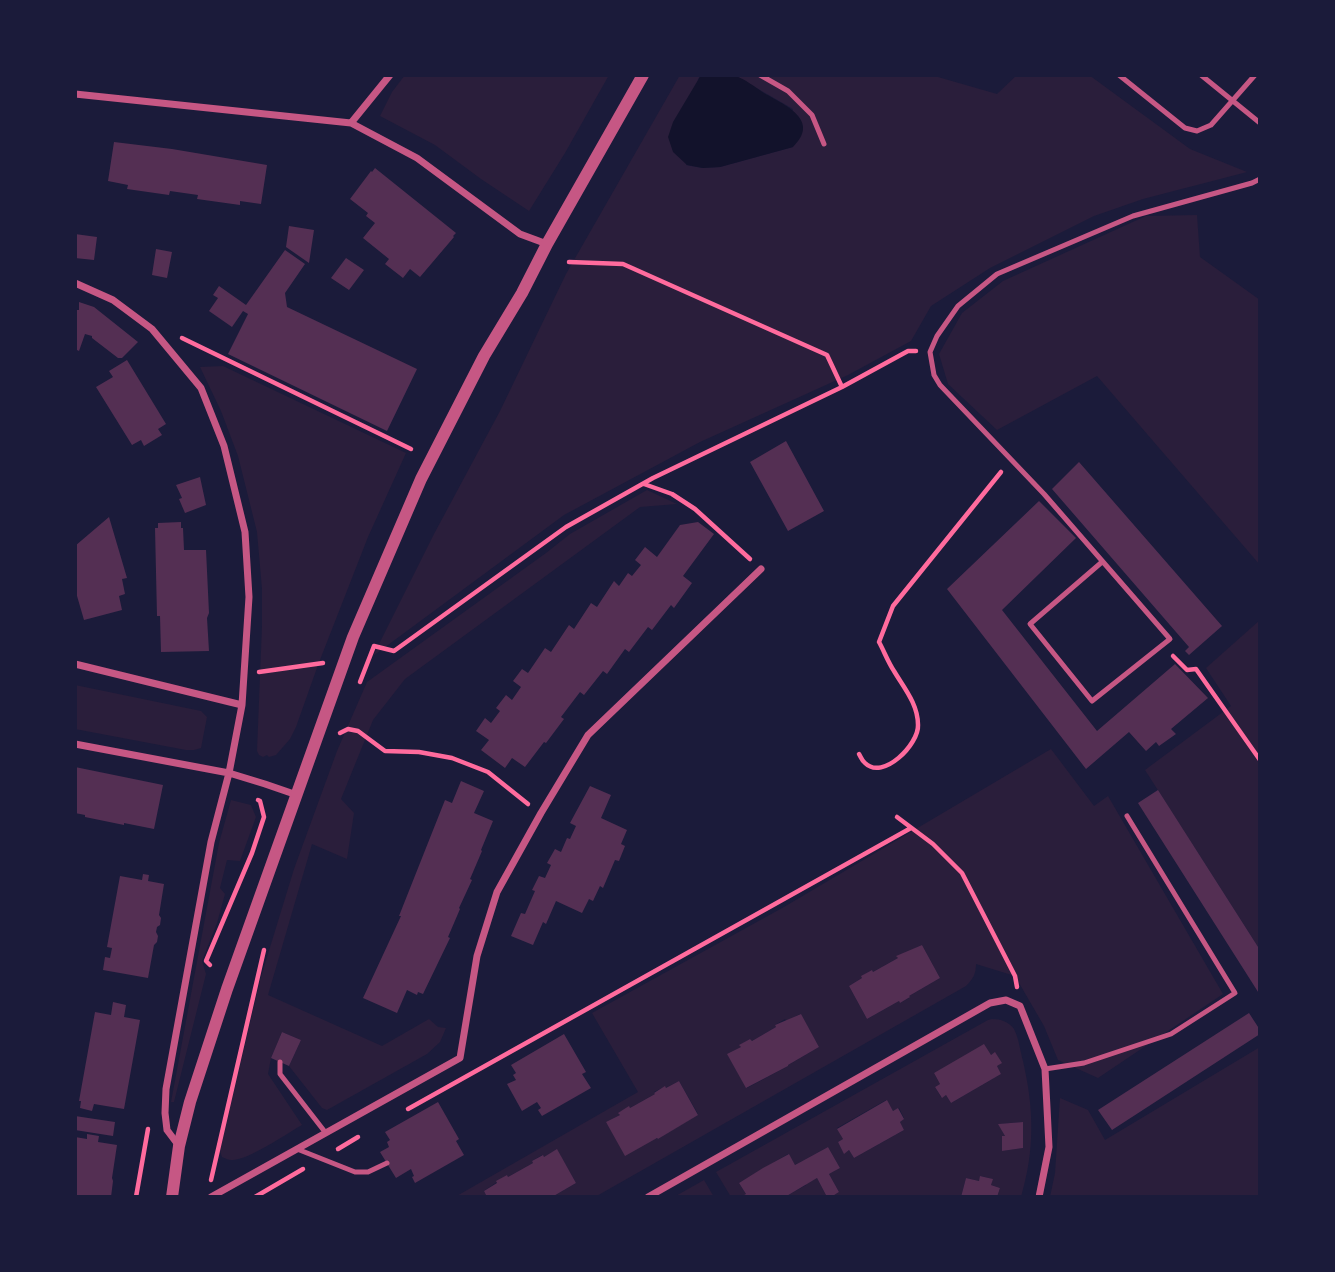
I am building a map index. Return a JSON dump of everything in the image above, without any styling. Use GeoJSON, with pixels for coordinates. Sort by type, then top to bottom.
{"type":"FeatureCollection","features":[{"type":"Feature","properties":{"kind":"street"},"geometry":{"type":"LineString","coordinates":[[351,123],[390,75]]}},
{"type":"Feature","properties":{"kind":"street"},"geometry":{"type":"LineString","coordinates":[[172,1197],[179,1146],[190,1102],[227,989],[353,637],[421,479],[484,356],[643,75]]}},
{"type":"Feature","properties":{"kind":"street"},"geometry":{"type":"LineString","coordinates":[[75,94],[351,123],[417,159],[520,234],[547,244]]}},
{"type":"Feature","properties":{"kind":"street"},"geometry":{"type":"LineString","coordinates":[[75,283],[113,300],[152,329],[201,388],[224,446],[245,532],[249,597],[242,705],[229,773],[211,842],[166,1089],[164,1113],[167,1130],[179,1146]]}},
{"type":"Feature","properties":{"kind":"street"},"geometry":{"type":"LineString","coordinates":[[211,1197],[460,1058],[477,956],[497,892],[588,735],[761,569]]}},
{"type":"Feature","properties":{"kind":"street"},"geometry":{"type":"LineString","coordinates":[[75,664],[242,705]]}},
{"type":"Feature","properties":{"kind":"street"},"geometry":{"type":"LineString","coordinates":[[75,744],[229,773],[297,795]]}},
{"type":"Feature","properties":{"kind":"street"},"geometry":{"type":"LineString","coordinates":[[648,1197],[990,1003],[1006,1000],[1020,1006],[1045,1069],[1048,1147],[1039,1197]]}},
{"type":"Feature","properties":{"kind":"lane"},"geometry":{"type":"LineString","coordinates":[[760,75],[788,91],[812,115],[824,144]]}},
{"type":"Feature","properties":{"kind":"lane"},"geometry":{"type":"LineString","coordinates":[[1119,75],[1185,128],[1197,131],[1211,125],[1255,75]]}},
{"type":"Feature","properties":{"kind":"lane"},"geometry":{"type":"LineString","coordinates":[[1201,75],[1260,123]]}},
{"type":"Feature","properties":{"kind":"lane"},"geometry":{"type":"LineString","coordinates":[[1102,562],[1030,624],[1092,701],[1170,639],[1044,494],[940,385],[934,375],[930,352],[937,335],[958,306],[997,274],[1133,216],[1260,179]]}},
{"type":"Feature","properties":{"kind":"lane"},"geometry":{"type":"LineString","coordinates":[[1045,1069],[1084,1063],[1171,1034],[1235,993],[1127,816]]}},
{"type":"Feature","properties":{"kind":"lane"},"geometry":{"type":"LineString","coordinates":[[280,1062],[280,1074],[325,1132]]}},
{"type":"Feature","properties":{"kind":"lane"},"geometry":{"type":"LineString","coordinates":[[297,1149],[355,1172],[368,1172],[387,1163]]}},
{"type":"Feature","properties":{"kind":"path"},"geometry":{"type":"LineString","coordinates":[[569,262],[623,264],[827,355],[842,387]]}},
{"type":"Feature","properties":{"kind":"path"},"geometry":{"type":"LineString","coordinates":[[152,329],[183,338],[411,449]]}},
{"type":"Feature","properties":{"kind":"path"},"geometry":{"type":"LineString","coordinates":[[359,683],[374,646],[394,651],[566,527],[643,484],[842,387],[908,351],[930,352]]}},
{"type":"Feature","properties":{"kind":"path"},"geometry":{"type":"LineString","coordinates":[[859,754],[865,764],[875,768],[893,763],[910,747],[919,727],[913,700],[879,642],[893,606],[1011,460]]}},
{"type":"Feature","properties":{"kind":"path"},"geometry":{"type":"LineString","coordinates":[[643,484],[672,494],[695,509],[761,569]]}},
{"type":"Feature","properties":{"kind":"path"},"geometry":{"type":"LineString","coordinates":[[1163,645],[1187,670],[1196,668],[1260,760]]}},
{"type":"Feature","properties":{"kind":"path"},"geometry":{"type":"LineString","coordinates":[[244,674],[324,663]]}},
{"type":"Feature","properties":{"kind":"path"},"geometry":{"type":"LineString","coordinates":[[335,745],[345,720]]}},
{"type":"Feature","properties":{"kind":"path"},"geometry":{"type":"LineString","coordinates":[[340,733],[348,729],[358,731],[385,751],[419,752],[452,758],[488,772],[541,813]]}},
{"type":"Feature","properties":{"kind":"path"},"geometry":{"type":"LineString","coordinates":[[897,817],[933,844],[962,873],[1015,976],[1020,1006]]}},
{"type":"Feature","properties":{"kind":"path"},"geometry":{"type":"LineString","coordinates":[[405,1111],[911,828]]}},
{"type":"Feature","properties":{"kind":"path"},"geometry":{"type":"LineString","coordinates":[[210,1183],[265,944]]}},
{"type":"Feature","properties":{"kind":"path"},"geometry":{"type":"LineString","coordinates":[[256,1197],[358,1137]]}},
{"type":"Feature","properties":{"kind":"shaded area"},"geometry":{"type":"Polygon","coordinates":[[[405,75],[609,75],[529,211],[435,145],[380,116],[392,92],[405,75]]]}},
{"type":"Feature","properties":{"kind":"shaded area"},"geometry":{"type":"Polygon","coordinates":[[[680,75],[701,75],[698,79],[686,165],[702,168],[720,167],[793,147],[793,109],[734,75],[931,75],[997,94],[1017,75],[1089,75],[1190,149],[1247,172],[1143,199],[1094,216],[990,268],[931,306],[911,341],[848,375],[700,442],[564,515],[373,656],[500,411],[566,274],[680,75]]]}},
{"type":"Feature","properties":{"kind":"shaded area"},"geometry":{"type":"Polygon","coordinates":[[[701,75],[735,76],[790,108],[802,121],[801,137],[793,147],[720,167],[687,165],[673,152],[668,137],[673,122],[701,75]]]}},
{"type":"Feature","properties":{"kind":"shaded area"},"geometry":{"type":"Polygon","coordinates":[[[1197,215],[1200,257],[1260,300],[1260,565],[1097,376],[997,430],[948,384],[939,354],[962,313],[1003,281],[1146,216],[1197,215]]]}},
{"type":"Feature","properties":{"kind":"shaded area"},"geometry":{"type":"Polygon","coordinates":[[[223,366],[406,453],[368,537],[296,727],[276,755],[269,757],[259,755],[257,751],[262,589],[257,532],[238,456],[200,367],[223,366]]]}},
{"type":"Feature","properties":{"kind":"shaded area"},"geometry":{"type":"Polygon","coordinates":[[[647,490],[677,504],[640,507],[405,679],[373,720],[341,799],[354,813],[347,859],[312,844],[268,995],[382,1046],[429,1019],[438,1027],[446,1028],[440,1042],[427,1054],[327,1110],[322,1108],[289,1066],[301,1040],[282,1032],[271,1058],[268,1074],[302,1125],[240,1159],[228,1160],[222,1157],[220,1151],[260,980],[294,869],[337,751],[367,682],[570,534],[647,490]]]}},
{"type":"Feature","properties":{"kind":"shaded area"},"geometry":{"type":"Polygon","coordinates":[[[1260,620],[1260,950],[1145,770],[1231,706],[1206,668],[1260,620]]]}},
{"type":"Feature","properties":{"kind":"shaded area"},"geometry":{"type":"Polygon","coordinates":[[[75,685],[201,711],[207,717],[201,748],[186,750],[75,729],[75,685]]]}},
{"type":"Feature","properties":{"kind":"shaded area"},"geometry":{"type":"Polygon","coordinates":[[[1051,749],[1094,806],[1108,796],[1223,994],[1098,1078],[1058,1060],[1044,1026],[1015,976],[976,964],[974,976],[966,986],[595,1197],[552,1197],[576,1183],[557,1150],[544,1157],[542,1155],[508,1177],[507,1175],[484,1191],[487,1197],[455,1197],[638,1092],[592,1013],[784,907],[1051,749]],[[922,945],[897,956],[898,958],[873,972],[872,970],[849,986],[867,1019],[909,998],[940,978],[922,945]],[[800,1014],[787,1021],[785,1019],[752,1041],[750,1039],[728,1055],[747,1088],[819,1047],[800,1014]],[[679,1081],[654,1092],[655,1094],[606,1123],[658,1139],[698,1114],[679,1081]]]}},
{"type":"Feature","properties":{"kind":"shaded area"},"geometry":{"type":"Polygon","coordinates":[[[231,800],[251,805],[256,817],[240,861],[227,860],[220,888],[225,894],[202,961],[206,974],[174,1102],[171,1102],[219,843],[231,800]]]}},
{"type":"Feature","properties":{"kind":"shaded area"},"geometry":{"type":"Polygon","coordinates":[[[988,1020],[1002,1020],[1014,1029],[1027,1079],[1031,1146],[1021,1197],[997,1197],[1000,1188],[991,1185],[992,1179],[981,1176],[979,1181],[966,1178],[961,1197],[831,1197],[839,1192],[829,1174],[840,1168],[828,1147],[795,1165],[788,1154],[739,1183],[746,1194],[731,1197],[716,1172],[988,1020]],[[995,1053],[934,1073],[940,1084],[935,1087],[941,1097],[946,1095],[951,1103],[1001,1074],[997,1066],[1001,1063],[995,1053]],[[886,1100],[837,1128],[843,1139],[838,1142],[844,1153],[849,1150],[854,1158],[904,1130],[900,1122],[904,1118],[899,1108],[893,1111],[886,1100]],[[1023,1122],[999,1124],[1005,1136],[1002,1136],[1002,1151],[1023,1148],[1023,1122]]]}},
{"type":"Feature","properties":{"kind":"shaded area"},"geometry":{"type":"Polygon","coordinates":[[[1260,1047],[1260,1197],[1050,1197],[1055,1173],[1060,1098],[1088,1110],[1105,1140],[1260,1047]]]}},
{"type":"Feature","properties":{"kind":"shaded area"},"geometry":{"type":"Polygon","coordinates":[[[817,1178],[827,1197],[785,1197],[805,1184],[817,1178]]]}},
{"type":"Feature","properties":{"kind":"shaded area"},"geometry":{"type":"Polygon","coordinates":[[[704,1180],[714,1197],[674,1197],[704,1180]]]}},
{"type":"Feature","properties":{"kind":"building"},"geometry":{"type":"Polygon","coordinates":[[[114,142],[267,165],[261,204],[240,201],[240,205],[197,199],[198,195],[170,191],[169,195],[127,189],[128,185],[108,181],[114,142]]]}},
{"type":"Feature","properties":{"kind":"building"},"geometry":{"type":"Polygon","coordinates":[[[375,168],[456,233],[420,277],[410,269],[403,278],[385,264],[389,259],[363,238],[375,223],[366,216],[368,213],[350,199],[375,168]]]}},
{"type":"Feature","properties":{"kind":"building"},"geometry":{"type":"Polygon","coordinates":[[[289,226],[314,230],[309,263],[286,247],[289,226]]]}},
{"type":"Feature","properties":{"kind":"building"},"geometry":{"type":"Polygon","coordinates":[[[75,234],[97,237],[94,260],[75,258],[75,234]]]}},
{"type":"Feature","properties":{"kind":"building"},"geometry":{"type":"Polygon","coordinates":[[[156,249],[172,252],[167,278],[152,275],[156,249]]]}},
{"type":"Feature","properties":{"kind":"building"},"geometry":{"type":"Polygon","coordinates":[[[285,250],[305,264],[285,293],[287,307],[417,369],[387,431],[228,354],[248,314],[243,311],[232,327],[209,311],[218,298],[213,295],[219,286],[246,305],[285,250]]]}},
{"type":"Feature","properties":{"kind":"building"},"geometry":{"type":"Polygon","coordinates":[[[346,258],[364,270],[349,290],[331,278],[346,258]]]}},
{"type":"Feature","properties":{"kind":"building"},"geometry":{"type":"Polygon","coordinates":[[[79,302],[94,307],[138,342],[122,358],[118,358],[92,336],[85,334],[79,351],[75,349],[75,310],[79,310],[79,302]]]}},
{"type":"Feature","properties":{"kind":"building"},"geometry":{"type":"Polygon","coordinates":[[[127,360],[166,424],[158,429],[162,435],[144,446],[141,440],[132,445],[96,387],[113,377],[109,371],[127,360]]]}},
{"type":"Feature","properties":{"kind":"building"},"geometry":{"type":"Polygon","coordinates":[[[786,441],[824,511],[788,531],[750,462],[786,441]]]}},
{"type":"Feature","properties":{"kind":"building"},"geometry":{"type":"Polygon","coordinates":[[[1079,462],[1222,626],[1189,655],[1185,651],[1189,647],[1052,489],[1079,462]]]}},
{"type":"Feature","properties":{"kind":"building"},"geometry":{"type":"Polygon","coordinates":[[[200,477],[206,505],[185,513],[176,485],[200,477]]]}},
{"type":"Feature","properties":{"kind":"building"},"geometry":{"type":"Polygon","coordinates":[[[1039,501],[1076,538],[1002,610],[1097,731],[1175,664],[1208,698],[1171,729],[1176,734],[1159,746],[1156,742],[1146,751],[1129,732],[1086,769],[947,589],[1039,501]]]}},
{"type":"Feature","properties":{"kind":"building"},"geometry":{"type":"Polygon","coordinates":[[[109,517],[127,578],[122,579],[125,594],[119,596],[122,610],[84,620],[75,589],[75,546],[109,517]]]}},
{"type":"Feature","properties":{"kind":"building"},"geometry":{"type":"Polygon","coordinates":[[[181,522],[184,550],[206,550],[209,651],[161,652],[160,616],[157,616],[155,528],[158,528],[158,523],[181,522]]]}},
{"type":"Feature","properties":{"kind":"building"},"geometry":{"type":"Polygon","coordinates":[[[698,522],[714,534],[683,576],[692,583],[674,608],[671,605],[652,630],[648,627],[629,652],[625,649],[607,674],[603,671],[584,695],[580,692],[561,717],[564,719],[525,767],[512,758],[505,768],[481,750],[489,740],[476,731],[485,718],[491,723],[500,711],[496,708],[506,695],[512,700],[521,687],[513,681],[522,669],[528,673],[545,648],[551,652],[569,625],[574,629],[591,603],[597,607],[614,581],[619,586],[628,573],[632,576],[641,565],[635,560],[645,547],[657,557],[680,525],[698,522]]]}},
{"type":"Feature","properties":{"kind":"building"},"geometry":{"type":"Polygon","coordinates":[[[75,767],[163,785],[154,829],[75,813],[75,767]]]}},
{"type":"Feature","properties":{"kind":"building"},"geometry":{"type":"Polygon","coordinates":[[[461,781],[484,791],[474,813],[493,821],[448,937],[450,938],[423,994],[418,992],[417,995],[407,990],[397,1013],[363,998],[401,916],[445,800],[452,803],[461,781]]]}},
{"type":"Feature","properties":{"kind":"building"},"geometry":{"type":"Polygon","coordinates":[[[590,786],[611,795],[601,818],[627,830],[621,844],[625,846],[619,861],[615,860],[603,888],[600,886],[593,901],[589,899],[582,913],[556,901],[533,945],[511,936],[521,913],[525,914],[539,876],[545,878],[551,865],[547,863],[555,849],[561,852],[567,838],[570,839],[576,826],[570,823],[590,786]]]}},
{"type":"Feature","properties":{"kind":"building"},"geometry":{"type":"Polygon","coordinates":[[[1158,790],[1260,950],[1260,995],[1138,803],[1158,790]]]}},
{"type":"Feature","properties":{"kind":"building"},"geometry":{"type":"Polygon","coordinates":[[[143,874],[149,875],[148,881],[164,884],[160,925],[157,927],[157,942],[154,945],[148,978],[103,970],[105,957],[110,958],[112,948],[107,947],[120,876],[142,880],[143,874]]]}},
{"type":"Feature","properties":{"kind":"building"},"geometry":{"type":"Polygon","coordinates":[[[922,945],[940,978],[900,1003],[899,1001],[867,1019],[849,986],[862,978],[861,976],[898,958],[896,956],[922,945]]]}},
{"type":"Feature","properties":{"kind":"building"},"geometry":{"type":"Polygon","coordinates":[[[113,1002],[126,1005],[124,1017],[140,1020],[124,1109],[94,1104],[92,1111],[80,1108],[95,1012],[111,1015],[113,1002]]]}},
{"type":"Feature","properties":{"kind":"building"},"geometry":{"type":"Polygon","coordinates":[[[1249,1013],[1260,1034],[1112,1130],[1098,1110],[1249,1013]]]}},
{"type":"Feature","properties":{"kind":"building"},"geometry":{"type":"Polygon","coordinates":[[[801,1014],[819,1047],[746,1088],[727,1054],[776,1027],[775,1025],[801,1014]]]}},
{"type":"Feature","properties":{"kind":"building"},"geometry":{"type":"Polygon","coordinates":[[[282,1032],[301,1040],[289,1066],[271,1058],[282,1032]]]}},
{"type":"Feature","properties":{"kind":"building"},"geometry":{"type":"Polygon","coordinates":[[[564,1034],[586,1072],[582,1074],[591,1088],[542,1116],[537,1102],[522,1111],[507,1084],[516,1080],[513,1075],[516,1073],[511,1065],[564,1034]]]}},
{"type":"Feature","properties":{"kind":"building"},"geometry":{"type":"Polygon","coordinates":[[[984,1044],[991,1055],[995,1052],[1002,1063],[997,1066],[1001,1074],[951,1103],[946,1095],[942,1098],[935,1087],[940,1084],[934,1073],[984,1044]]]}},
{"type":"Feature","properties":{"kind":"building"},"geometry":{"type":"Polygon","coordinates":[[[679,1081],[698,1115],[625,1156],[606,1122],[620,1115],[618,1113],[629,1106],[630,1108],[665,1086],[666,1088],[679,1081]]]}},
{"type":"Feature","properties":{"kind":"building"},"geometry":{"type":"Polygon","coordinates":[[[887,1100],[893,1111],[898,1108],[904,1119],[900,1122],[904,1130],[854,1158],[849,1150],[844,1154],[838,1142],[843,1139],[837,1129],[887,1100]]]}},
{"type":"Feature","properties":{"kind":"building"},"geometry":{"type":"Polygon","coordinates":[[[438,1102],[459,1139],[456,1141],[464,1155],[415,1183],[411,1169],[396,1178],[380,1152],[389,1147],[387,1142],[390,1140],[385,1132],[438,1102]]]}},
{"type":"Feature","properties":{"kind":"building"},"geometry":{"type":"Polygon","coordinates":[[[75,1116],[115,1122],[113,1136],[75,1130],[75,1116]]]}},
{"type":"Feature","properties":{"kind":"building"},"geometry":{"type":"Polygon","coordinates":[[[1023,1122],[1023,1148],[1002,1151],[1002,1136],[1005,1136],[998,1124],[1023,1122]]]}},
{"type":"Feature","properties":{"kind":"building"},"geometry":{"type":"Polygon","coordinates":[[[87,1134],[99,1136],[98,1142],[117,1145],[111,1197],[75,1197],[75,1137],[87,1139],[87,1134]]]}},
{"type":"Feature","properties":{"kind":"building"},"geometry":{"type":"Polygon","coordinates":[[[828,1147],[840,1168],[829,1174],[839,1192],[831,1197],[827,1197],[817,1178],[785,1197],[740,1197],[746,1194],[739,1183],[763,1168],[789,1154],[795,1165],[828,1147]]]}},
{"type":"Feature","properties":{"kind":"building"},"geometry":{"type":"Polygon","coordinates":[[[557,1149],[576,1183],[552,1197],[487,1197],[484,1191],[497,1183],[496,1181],[557,1149]]]}},
{"type":"Feature","properties":{"kind":"building"},"geometry":{"type":"Polygon","coordinates":[[[980,1176],[993,1179],[991,1185],[1000,1188],[997,1197],[961,1197],[966,1178],[979,1181],[980,1176]]]}}]}
